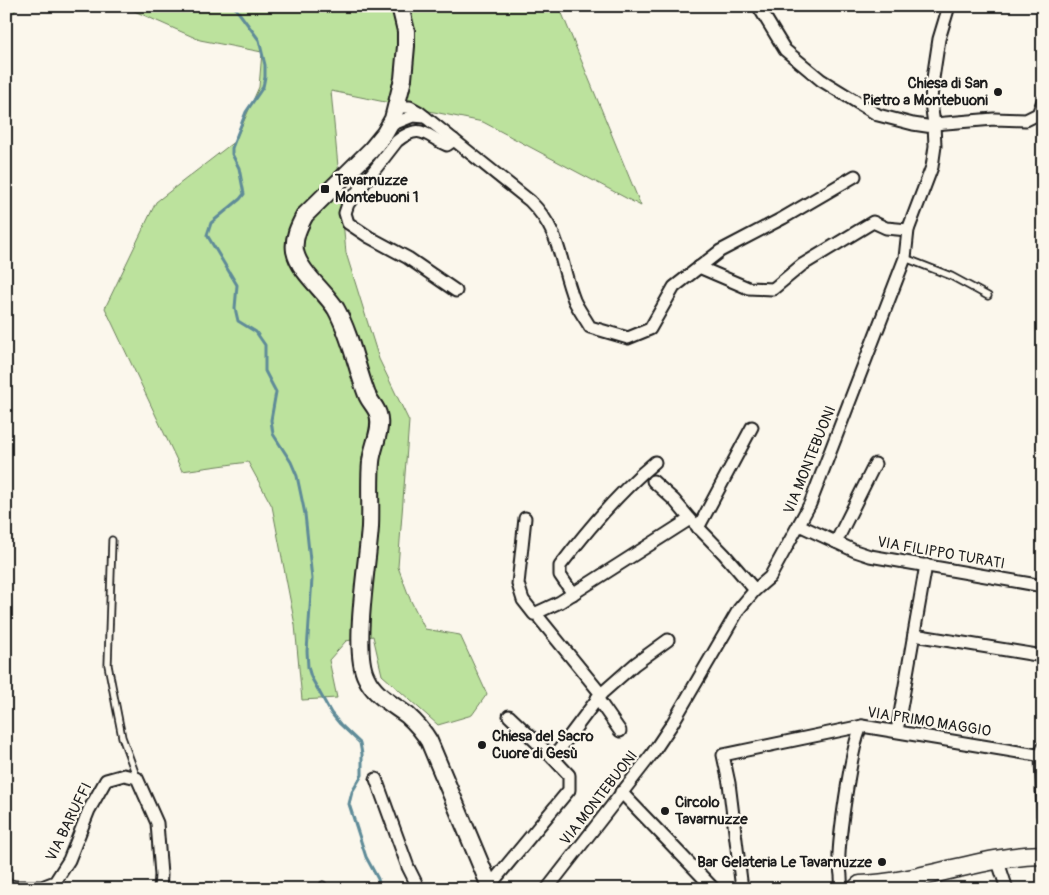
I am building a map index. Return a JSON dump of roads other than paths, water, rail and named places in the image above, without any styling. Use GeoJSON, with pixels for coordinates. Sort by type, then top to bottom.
{"type":"FeatureCollection","features":[{"type":"Feature","properties":{"kind":"main road"},"geometry":{"type":"LineString","coordinates":[[400,6],[406,31],[406,46],[403,80],[391,125],[371,150],[305,215],[298,228],[295,251],[300,263],[336,309],[351,342],[367,395],[378,413],[379,419],[371,461],[370,527],[362,618],[361,660],[364,674],[376,692],[420,727],[429,741],[489,888]]}},
{"type":"Feature","properties":{"kind":"main road"},"geometry":{"type":"LineString","coordinates":[[855,888],[997,859],[1043,855]]}},
{"type":"Feature","properties":{"kind":"main road"},"geometry":{"type":"LineString","coordinates":[[888,889],[916,877]]}},
{"type":"Feature","properties":{"kind":"street"},"geometry":{"type":"LineString","coordinates":[[760,6],[785,50],[821,80],[878,115],[934,125],[994,119],[1026,120],[1038,114],[1043,101]]}},
{"type":"Feature","properties":{"kind":"street","name":"VIA MONTEBUONI"},"geometry":{"type":"LineString","coordinates":[[547,889],[652,754],[672,724],[739,609],[755,590],[770,577],[810,504],[905,258],[908,230],[932,167],[934,125],[931,103],[939,39],[949,6]]}},
{"type":"Feature","properties":{"kind":"street"},"geometry":{"type":"LineString","coordinates":[[403,80],[409,98],[419,115]]}},
{"type":"Feature","properties":{"kind":"street"},"geometry":{"type":"LineString","coordinates":[[397,107],[419,115],[454,140],[543,213],[558,244],[574,301],[590,327],[628,338],[650,329],[674,287],[720,251],[783,218],[855,176]]}},
{"type":"Feature","properties":{"kind":"street"},"geometry":{"type":"LineString","coordinates":[[391,125],[419,115]]}},
{"type":"Feature","properties":{"kind":"street"},"geometry":{"type":"LineString","coordinates":[[454,140],[447,145],[428,133],[420,131],[404,135],[397,140],[348,204],[345,213],[348,223],[369,237],[408,258],[456,291]]}},
{"type":"Feature","properties":{"kind":"street"},"geometry":{"type":"LineString","coordinates":[[354,166],[370,177]]}},
{"type":"Feature","properties":{"kind":"street"},"geometry":{"type":"LineString","coordinates":[[699,267],[748,288],[773,289],[802,265],[873,222],[886,228],[908,230]]}},
{"type":"Feature","properties":{"kind":"street"},"geometry":{"type":"LineString","coordinates":[[698,528],[752,427]]}},
{"type":"Feature","properties":{"kind":"street"},"geometry":{"type":"LineString","coordinates":[[573,594],[560,575],[560,566],[605,512],[655,462]]}},
{"type":"Feature","properties":{"kind":"street"},"geometry":{"type":"LineString","coordinates":[[836,542],[875,464]]}},
{"type":"Feature","properties":{"kind":"street"},"geometry":{"type":"LineString","coordinates":[[653,481],[674,500],[755,590]]}},
{"type":"Feature","properties":{"kind":"street"},"geometry":{"type":"LineString","coordinates":[[526,518],[518,584],[523,600],[534,614],[560,602],[690,519]]}},
{"type":"Feature","properties":{"kind":"street","name":"VIA FILIPPO TURATI"},"geometry":{"type":"LineString","coordinates":[[799,524],[870,556],[1043,586]]}},
{"type":"Feature","properties":{"kind":"street"},"geometry":{"type":"LineString","coordinates":[[897,731],[926,565]]}},
{"type":"Feature","properties":{"kind":"street"},"geometry":{"type":"LineString","coordinates":[[540,619],[599,696],[620,731]]}},
{"type":"Feature","properties":{"kind":"street"},"geometry":{"type":"LineString","coordinates":[[914,634],[1043,656]]}},
{"type":"Feature","properties":{"kind":"street"},"geometry":{"type":"LineString","coordinates":[[553,758],[599,696],[635,664],[668,640]]}},
{"type":"Feature","properties":{"kind":"street"},"geometry":{"type":"LineString","coordinates":[[489,888],[568,790],[569,775],[510,716]]}},
{"type":"Feature","properties":{"kind":"street"},"geometry":{"type":"LineString","coordinates":[[855,888],[842,883],[838,857],[855,743],[862,726]]}},
{"type":"Feature","properties":{"kind":"street","name":"VIA PRIMO MAGGIO"},"geometry":{"type":"LineString","coordinates":[[742,889],[729,783],[723,755],[862,726],[1042,753]]}},
{"type":"Feature","properties":{"kind":"street"},"geometry":{"type":"LineString","coordinates":[[1042,753],[1043,816]]}},
{"type":"Feature","properties":{"kind":"street","name":"VIA BARUFFI"},"geometry":{"type":"LineString","coordinates":[[6,884],[16,887],[42,887],[56,882],[68,860],[88,810],[106,780],[124,775],[137,778]]}},
{"type":"Feature","properties":{"kind":"street"},"geometry":{"type":"LineString","coordinates":[[137,778],[158,823],[160,889]]}},
{"type":"Feature","properties":{"kind":"street"},"geometry":{"type":"LineString","coordinates":[[376,779],[408,867],[419,889]]}},
{"type":"Feature","properties":{"kind":"street"},"geometry":{"type":"LineString","coordinates":[[621,792],[714,889]]}},
{"type":"Feature","properties":{"kind":"street"},"geometry":{"type":"LineString","coordinates":[[997,859],[1007,889]]}},
{"type":"Feature","properties":{"kind":"lane"},"geometry":{"type":"LineString","coordinates":[[905,258],[951,276],[988,296]]}},
{"type":"Feature","properties":{"kind":"lane"},"geometry":{"type":"LineString","coordinates":[[112,540],[108,665],[122,736],[137,778]]}},
{"type":"Feature","properties":{"kind":"waterway"},"geometry":{"type":"LineString","coordinates":[[234,6],[259,40],[265,65],[265,77],[263,87],[246,112],[232,148],[232,154],[239,168],[244,194],[211,223],[207,235],[237,285],[235,308],[238,321],[256,332],[265,345],[265,371],[276,392],[271,420],[273,434],[291,462],[297,476],[305,514],[312,579],[307,651],[308,667],[311,677],[331,713],[360,743],[362,775],[352,792],[349,804],[366,857],[378,879],[380,889]]}},
{"type":"Feature","properties":{"kind":"place","name":"Chiesa di San Pietro a Montebuoni"},"geometry":{"type":"Point","coordinates":[998,92]}},
{"type":"Feature","properties":{"kind":"place","name":"Tavarnuzze Montebuoni 1"},"geometry":{"type":"Point","coordinates":[325,189]}},
{"type":"Feature","properties":{"kind":"place","name":"Chiesa del Sacro Cuore di Gesù"},"geometry":{"type":"Point","coordinates":[482,745]}},
{"type":"Feature","properties":{"kind":"place","name":"Circolo Tavarnuzze"},"geometry":{"type":"Point","coordinates":[665,811]}},
{"type":"Feature","properties":{"kind":"place","name":"Bar Gelateria Le Tavarnuzze"},"geometry":{"type":"Point","coordinates":[882,862]}}]}
